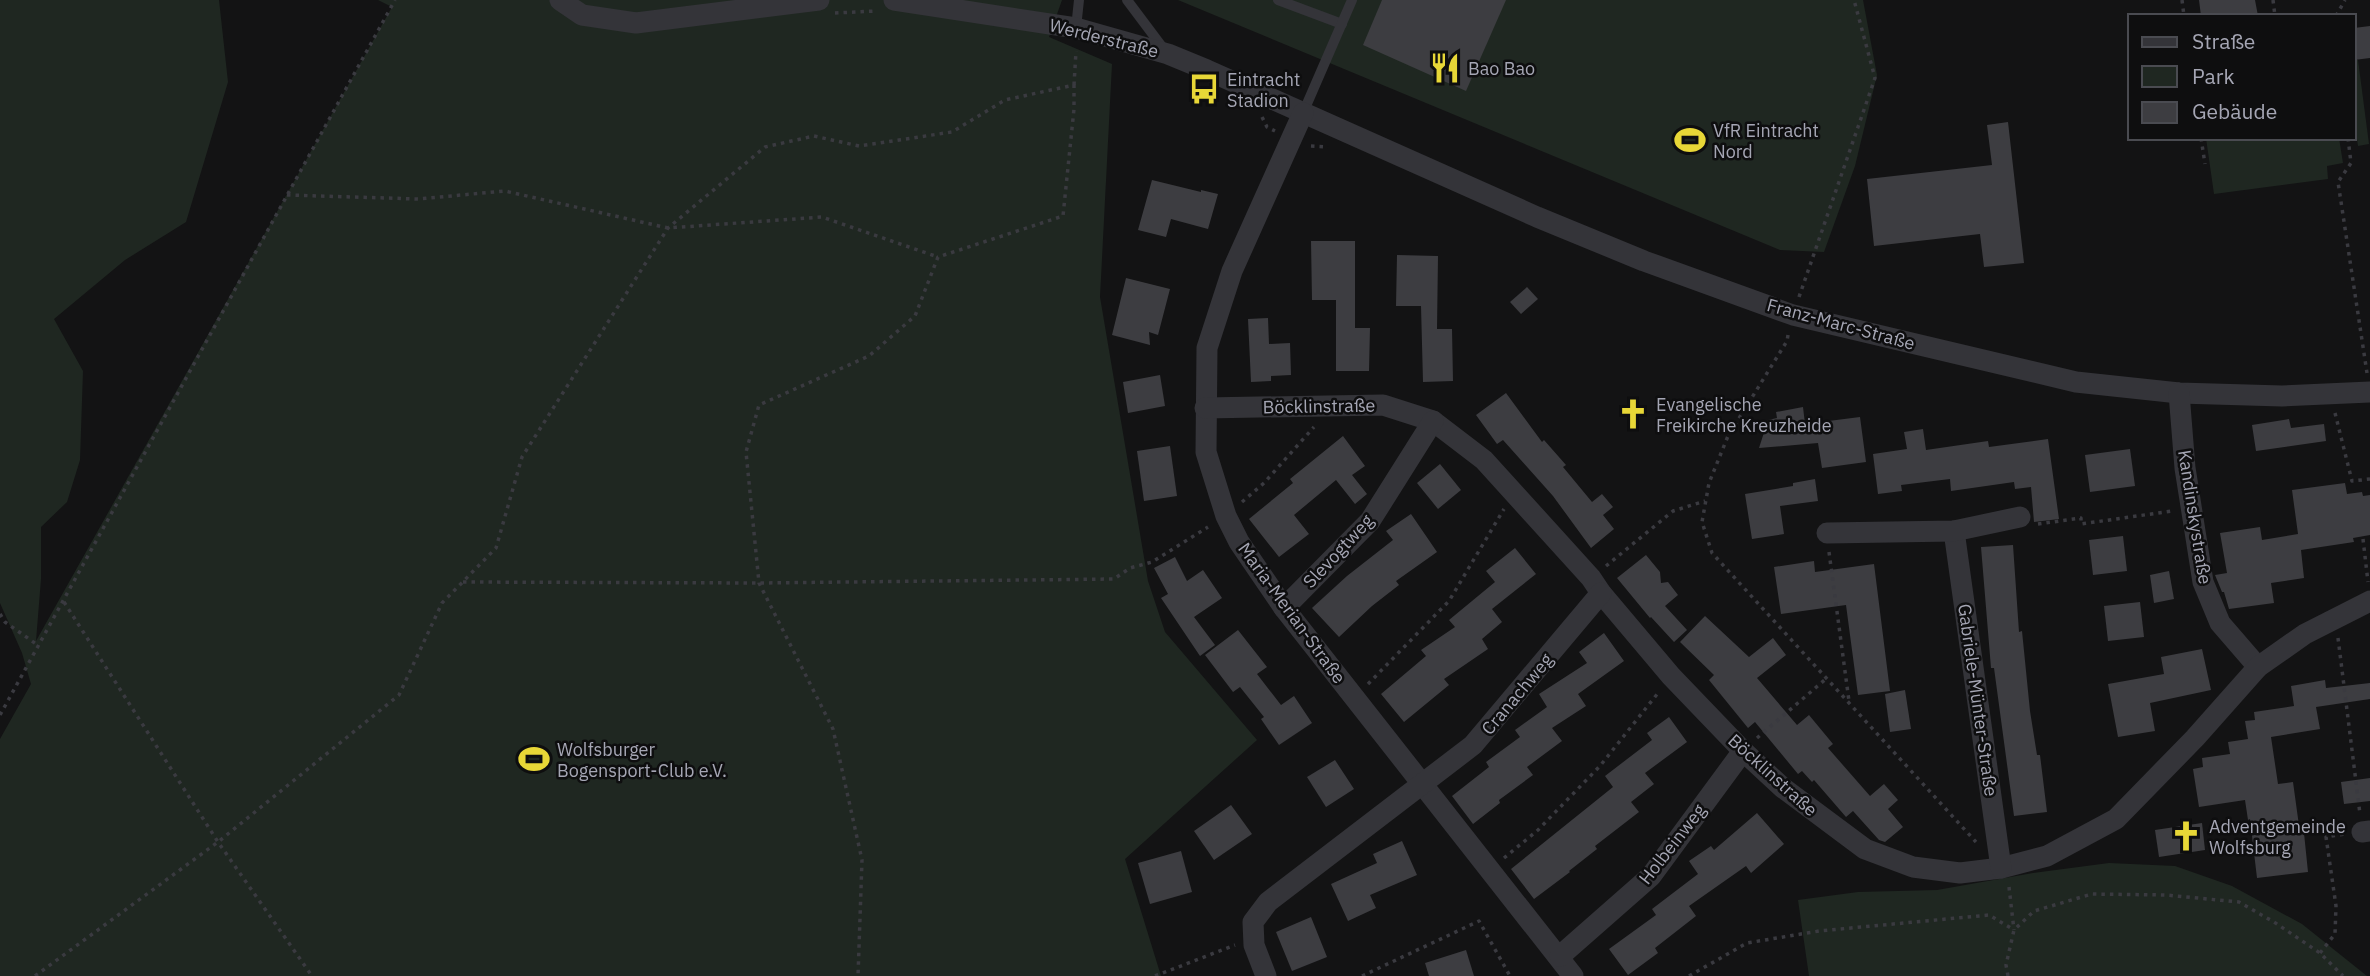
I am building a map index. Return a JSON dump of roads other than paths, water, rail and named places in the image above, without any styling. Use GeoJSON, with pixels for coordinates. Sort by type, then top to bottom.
{"type":"FeatureCollection","features":[{"type":"Feature","properties":{"kind":"street"},"geometry":{"type":"LineString","coordinates":[[560,0],[582,15],[636,23],[792,1],[826,7]]}},
{"type":"Feature","properties":{"kind":"street","name":"Werderstraße"},"geometry":{"type":"LineString","coordinates":[[890,7],[1076,28],[1168,54],[1303,113]]}},
{"type":"Feature","properties":{"kind":"street","name":"Maria-Merian-Straße"},"geometry":{"type":"LineString","coordinates":[[1303,113],[1232,271],[1207,348],[1206,452],[1226,516],[1239,542],[1284,608],[1489,871],[1560,956],[1573,976]]}},
{"type":"Feature","properties":{"kind":"street","name":"Franz-Marc-Straße"},"geometry":{"type":"LineString","coordinates":[[1303,113],[1632,257],[1793,315],[2076,382],[2179,394],[2282,396],[2370,392]]}},
{"type":"Feature","properties":{"kind":"street","name":"Kandinskystraße"},"geometry":{"type":"LineString","coordinates":[[2179,394],[2190,509],[2203,582],[2220,622],[2258,667]]}},
{"type":"Feature","properties":{"kind":"street","name":"Böcklinstraße"},"geometry":{"type":"LineString","coordinates":[[1205,408],[1383,405],[1433,421],[1484,460],[1596,586],[1671,676],[1743,751],[1783,788],[1865,849],[1913,867],[1959,873],[2001,868],[2047,856],[2116,819],[2195,738],[2258,667],[2305,634],[2370,601]]}},
{"type":"Feature","properties":{"kind":"street","name":"Slevogtweg"},"geometry":{"type":"LineString","coordinates":[[1284,608],[1370,521],[1433,421]]}},
{"type":"Feature","properties":{"kind":"street"},"geometry":{"type":"LineString","coordinates":[[1826,533],[1954,531],[2020,517]]}},
{"type":"Feature","properties":{"kind":"street","name":"Gabriele-Münter-Straße"},"geometry":{"type":"LineString","coordinates":[[1954,531],[2001,868]]}},
{"type":"Feature","properties":{"kind":"street","name":"Cranachweg"},"geometry":{"type":"LineString","coordinates":[[1266,976],[1254,944],[1253,922],[1268,902],[1473,745],[1596,586]]}},
{"type":"Feature","properties":{"kind":"street","name":"Holbeinweg"},"geometry":{"type":"LineString","coordinates":[[1560,956],[1651,876],[1743,751]]}},
{"type":"Feature","properties":{"kind":"lane"},"geometry":{"type":"LineString","coordinates":[[1076,28],[1079,0]]}},
{"type":"Feature","properties":{"kind":"lane"},"geometry":{"type":"LineString","coordinates":[[1127,0],[1168,54]]}},
{"type":"Feature","properties":{"kind":"lane"},"geometry":{"type":"LineString","coordinates":[[1278,0],[1342,24]]}},
{"type":"Feature","properties":{"kind":"lane"},"geometry":{"type":"LineString","coordinates":[[1303,113],[1352,0]]}},
{"type":"Feature","properties":{"kind":"place","name":"Bao Bao"},"geometry":{"type":"Point","coordinates":[1445,68]}},
{"type":"Feature","properties":{"kind":"place","name":"Eintracht Stadion"},"geometry":{"type":"Point","coordinates":[1204,89]}},
{"type":"Feature","properties":{"kind":"place","name":"VfR Eintracht Nord"},"geometry":{"type":"Point","coordinates":[1690,140]}},
{"type":"Feature","properties":{"kind":"place","name":"Evangelische Freikirche Kreuzheide"},"geometry":{"type":"Point","coordinates":[1633,414]}},
{"type":"Feature","properties":{"kind":"place","name":"Wolfsburger Bogensport-Club e.V."},"geometry":{"type":"Point","coordinates":[534,759]}},
{"type":"Feature","properties":{"kind":"place","name":"Adventgemeinde Wolfsburg"},"geometry":{"type":"Point","coordinates":[2186,836]}}]}
